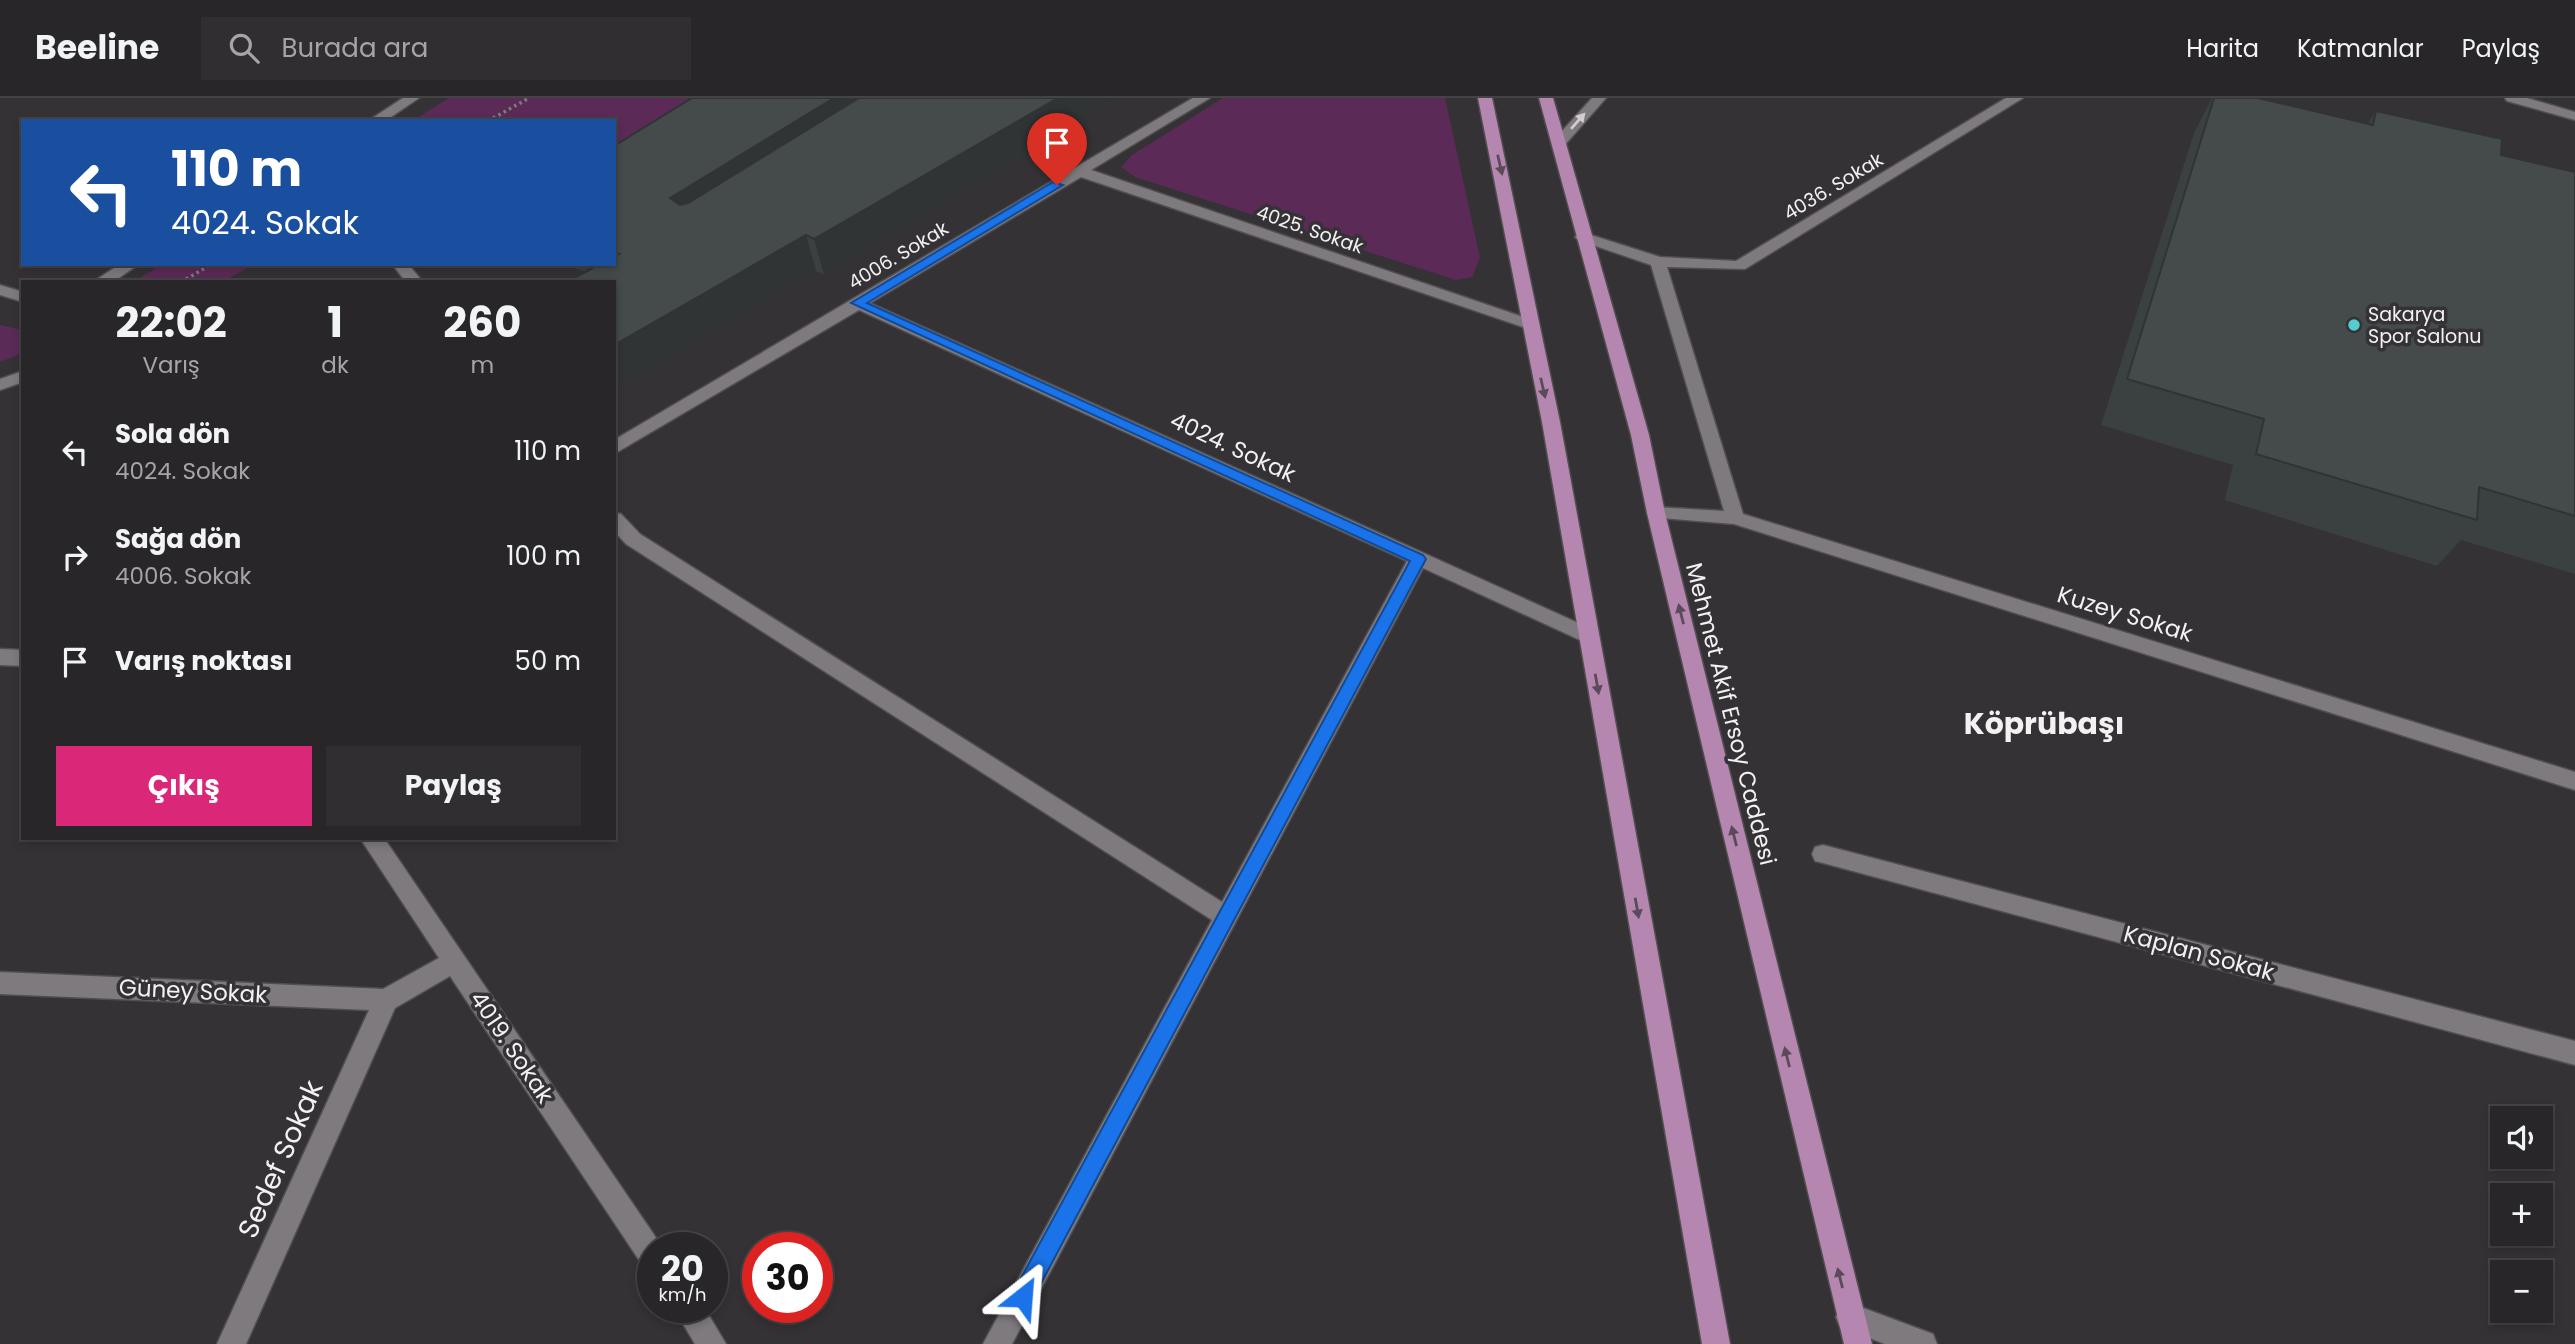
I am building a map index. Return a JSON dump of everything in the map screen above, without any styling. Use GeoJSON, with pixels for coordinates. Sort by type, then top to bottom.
{"type":"FeatureCollection","features":[{"type":"Feature","properties":{"kind":"main road"},"geometry":{"type":"LineString","coordinates":[[1485,98],[1551,422],[1716,1344]]}},
{"type":"Feature","properties":{"kind":"main road","name":"Mehmet Akif Ersoy Caddesi"},"geometry":{"type":"LineString","coordinates":[[1546,98],[1637,424],[1656,513],[1854,1331]]}},
{"type":"Feature","properties":{"kind":"street"},"geometry":{"type":"LineString","coordinates":[[378,119],[412,98]]}},
{"type":"Feature","properties":{"kind":"street","name":"4006. Sokak"},"geometry":{"type":"LineString","coordinates":[[616,447],[1203,98]]}},
{"type":"Feature","properties":{"kind":"street"},"geometry":{"type":"LineString","coordinates":[[1558,144],[1599,98]]}},
{"type":"Feature","properties":{"kind":"street","name":"4036. Sokak"},"geometry":{"type":"LineString","coordinates":[[1583,237],[1658,261],[1739,266],[2017,98]]}},
{"type":"Feature","properties":{"kind":"street"},"geometry":{"type":"LineString","coordinates":[[2512,98],[2570,115],[2570,98]]}},
{"type":"Feature","properties":{"kind":"street","name":"4025. Sokak"},"geometry":{"type":"LineString","coordinates":[[1079,172],[1529,324]]}},
{"type":"Feature","properties":{"kind":"street"},"geometry":{"type":"LineString","coordinates":[[1658,261],[1735,518]]}},
{"type":"Feature","properties":{"kind":"street"},"geometry":{"type":"LineString","coordinates":[[104,280],[128,266]]}},
{"type":"Feature","properties":{"kind":"street"},"geometry":{"type":"LineString","coordinates":[[402,266],[413,280]]}},
{"type":"Feature","properties":{"kind":"street"},"geometry":{"type":"LineString","coordinates":[[0,290],[21,296]]}},
{"type":"Feature","properties":{"kind":"street","name":"4024. Sokak"},"geometry":{"type":"LineString","coordinates":[[858,303],[1588,636]]}},
{"type":"Feature","properties":{"kind":"street"},"geometry":{"type":"LineString","coordinates":[[0,385],[21,377]]}},
{"type":"Feature","properties":{"kind":"street","name":"Kuzey Sokak"},"geometry":{"type":"LineString","coordinates":[[1656,513],[1735,518],[2575,780]]}},
{"type":"Feature","properties":{"kind":"street"},"geometry":{"type":"LineString","coordinates":[[616,521],[632,539],[1226,917]]}},
{"type":"Feature","properties":{"kind":"street"},"geometry":{"type":"LineString","coordinates":[[997,1344],[1418,559]]}},
{"type":"Feature","properties":{"kind":"street"},"geometry":{"type":"LineString","coordinates":[[0,657],[21,658]]}},
{"type":"Feature","properties":{"kind":"street","name":"4019. Sokak"},"geometry":{"type":"LineString","coordinates":[[372,840],[637,1232]]}},
{"type":"Feature","properties":{"kind":"street","name":"Kaplan Sokak"},"geometry":{"type":"LineString","coordinates":[[1823,853],[2575,1053]]}},
{"type":"Feature","properties":{"kind":"street"},"geometry":{"type":"LineString","coordinates":[[386,1000],[455,961]]}},
{"type":"Feature","properties":{"kind":"street","name":"Güney Sokak"},"geometry":{"type":"LineString","coordinates":[[0,982],[386,1000]]}},
{"type":"Feature","properties":{"kind":"street","name":"Sedef Sokak"},"geometry":{"type":"LineString","coordinates":[[231,1344],[386,1000]]}},
{"type":"Feature","properties":{"kind":"street"},"geometry":{"type":"LineString","coordinates":[[698,1323],[712,1344]]}},
{"type":"Feature","properties":{"kind":"street"},"geometry":{"type":"LineString","coordinates":[[1854,1331],[1923,1344]]}},
{"type":"Feature","properties":{"kind":"path"},"geometry":{"type":"LineString","coordinates":[[492,119],[529,98]]}},
{"type":"Feature","properties":{"kind":"path"},"geometry":{"type":"LineString","coordinates":[[184,280],[209,266]]}},
{"type":"Feature","properties":{"kind":"shaded area"},"geometry":{"type":"Polygon","coordinates":[[[449,98],[712,98],[616,157],[616,119],[415,119],[449,98]]]}},
{"type":"Feature","properties":{"kind":"shaded area"},"geometry":{"type":"Polygon","coordinates":[[[1223,98],[1445,98],[1480,258],[1472,277],[1456,280],[1135,177],[1121,167],[1132,155],[1223,98]]]}},
{"type":"Feature","properties":{"kind":"shaded area"},"geometry":{"type":"Polygon","coordinates":[[[160,266],[250,266],[226,280],[136,280],[160,266]]]}},
{"type":"Feature","properties":{"kind":"shaded area"},"geometry":{"type":"Polygon","coordinates":[[[0,325],[21,330],[21,354],[0,362],[0,325]]]}},
{"type":"Feature","properties":{"kind":"building"},"geometry":{"type":"Polygon","coordinates":[[[692,98],[834,98],[670,198],[680,205],[688,203],[859,98],[1058,98],[814,239],[806,235],[616,344],[616,280],[571,280],[596,266],[616,266],[616,255],[619,254],[616,253],[616,145],[692,98]]]}},
{"type":"Feature","properties":{"kind":"building","name":"Sakarya Spor Salonu"},"geometry":{"type":"Polygon","coordinates":[[[2214,98],[2258,98],[2373,125],[2376,111],[2502,139],[2501,155],[2575,172],[2575,516],[2479,487],[2477,520],[2256,454],[2264,419],[2127,379],[2214,98]]]}},
{"type":"Feature","properties":{"kind":"place","name":"Sakarya Spor Salonu"},"geometry":{"type":"Point","coordinates":[2354,325]}},
{"type":"Feature","properties":{"kind":"district","name":"Köprübaşı"},"geometry":{"type":"Point","coordinates":[2044,724]}},
{"type":"Feature","properties":{"kind":"route"},"geometry":{"type":"LineString","coordinates":[[1023,1297],[1418,559],[858,303],[1057,185]]}}]}
